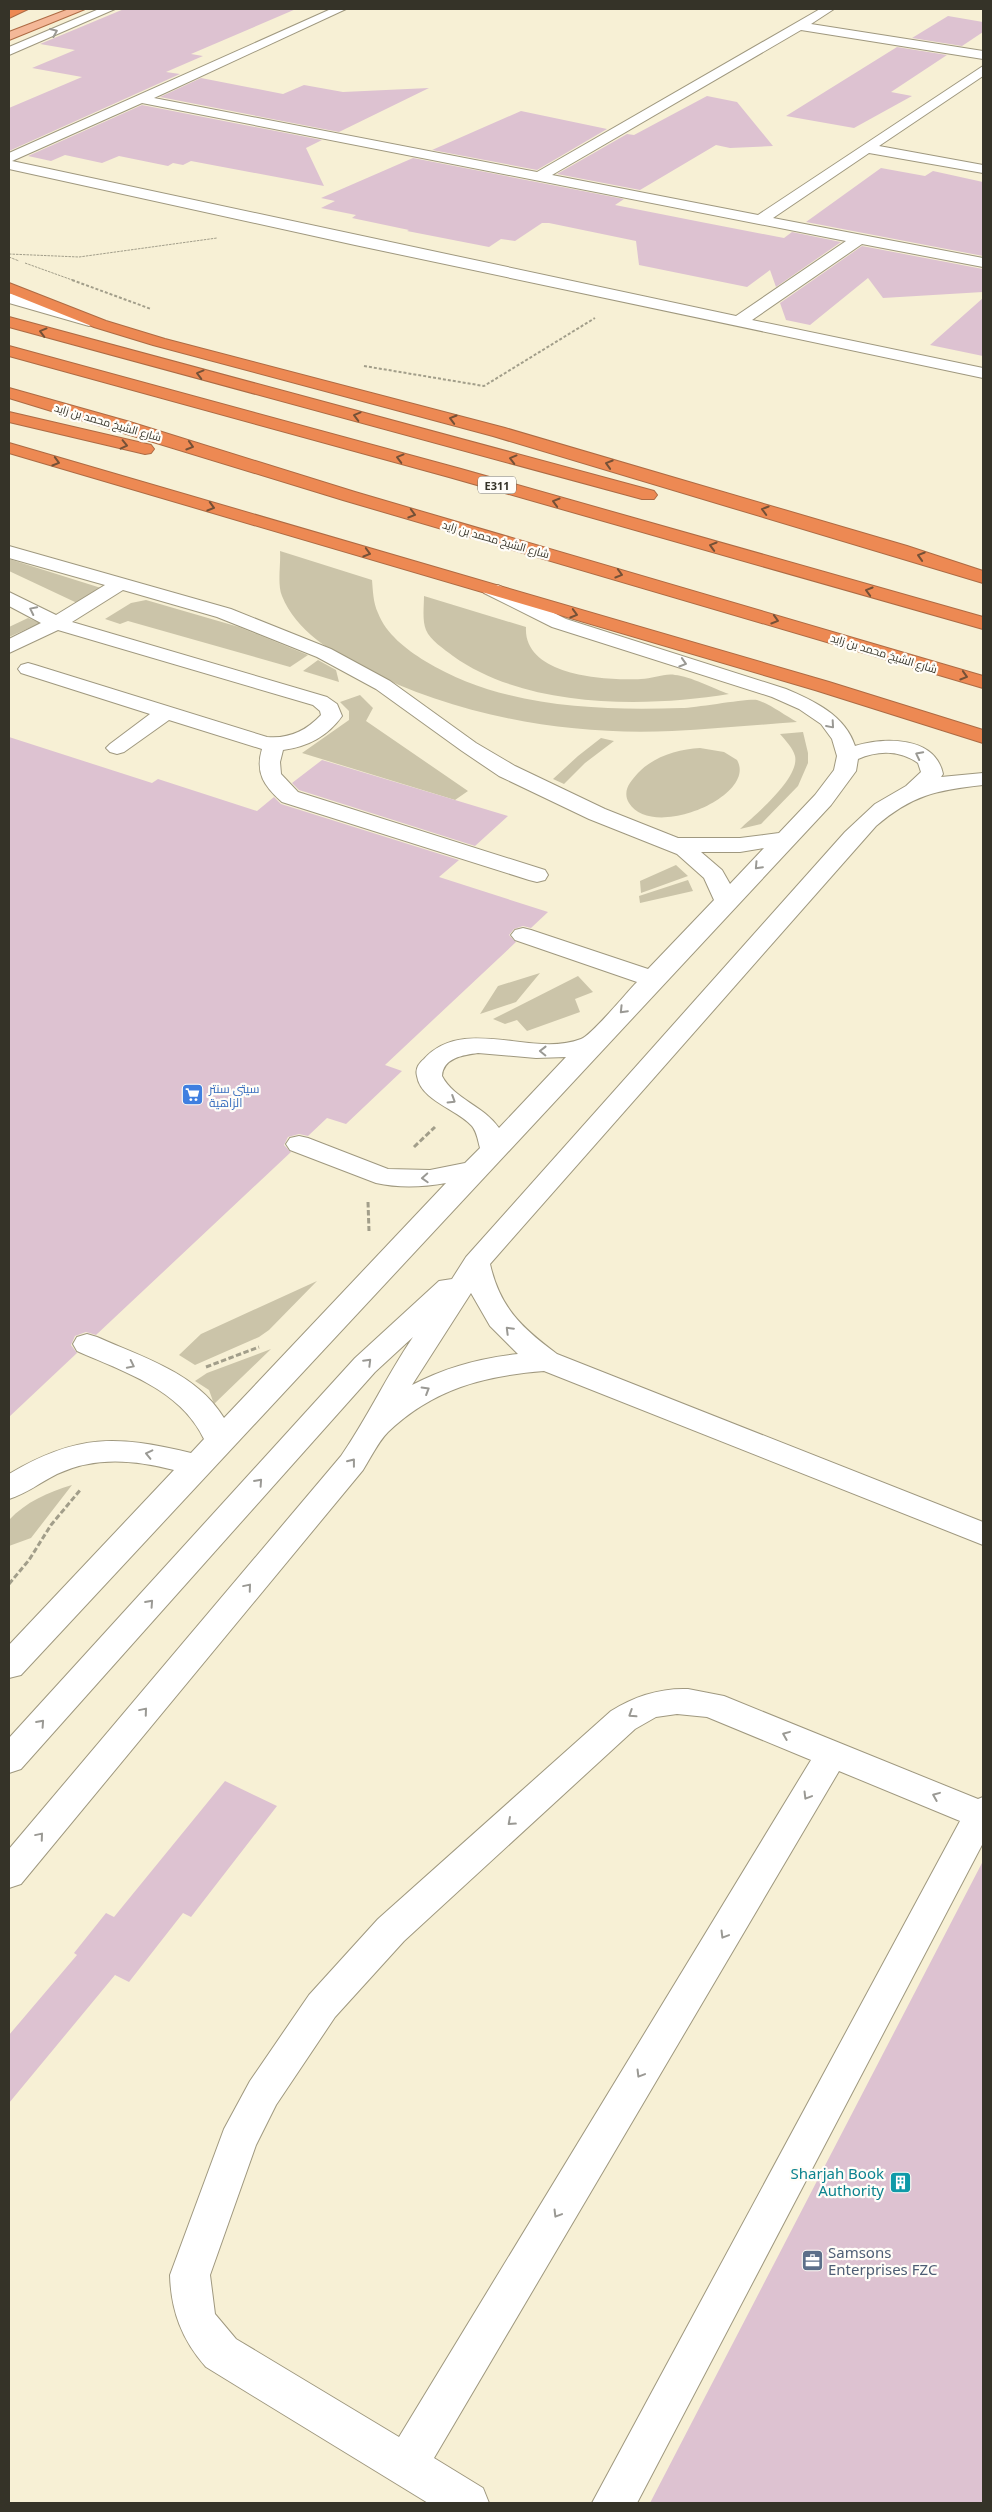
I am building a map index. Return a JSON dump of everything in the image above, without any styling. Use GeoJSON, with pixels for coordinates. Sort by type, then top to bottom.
{"type":"FeatureCollection","features":[{"type":"Feature","properties":{"kind":"highway"},"geometry":{"type":"LineString","coordinates":[[9,14],[22,9]]}},
{"type":"Feature","properties":{"kind":"highway"},"geometry":{"type":"LineString","coordinates":[[9,288],[100,324],[206,356],[336,388],[509,435],[908,552],[983,577]]}},
{"type":"Feature","properties":{"kind":"highway"},"geometry":{"type":"LineString","coordinates":[[9,322],[660,499]]}},
{"type":"Feature","properties":{"kind":"highway","name":"E311"},"geometry":{"type":"LineString","coordinates":[[9,351],[474,478],[983,623]]}},
{"type":"Feature","properties":{"kind":"highway","name":"شارع الشيخ محمد بن زايد"},"geometry":{"type":"LineString","coordinates":[[9,393],[124,426],[349,496],[983,682]]}},
{"type":"Feature","properties":{"kind":"highway"},"geometry":{"type":"LineString","coordinates":[[9,417],[349,496]]}},
{"type":"Feature","properties":{"kind":"highway"},"geometry":{"type":"LineString","coordinates":[[9,448],[822,686],[983,737]]}},
{"type":"Feature","properties":{"kind":"highway"},"geometry":{"type":"LineString","coordinates":[[736,520],[887,562],[983,584]]}},
{"type":"Feature","properties":{"kind":"main road"},"geometry":{"type":"LineString","coordinates":[[9,24],[48,9]]}},
{"type":"Feature","properties":{"kind":"main road"},"geometry":{"type":"LineString","coordinates":[[9,36],[79,9]]}},
{"type":"Feature","properties":{"kind":"street"},"geometry":{"type":"LineString","coordinates":[[9,51],[109,9]]}},
{"type":"Feature","properties":{"kind":"street"},"geometry":{"type":"LineString","coordinates":[[9,158],[340,9]]}},
{"type":"Feature","properties":{"kind":"street"},"geometry":{"type":"LineString","coordinates":[[539,177],[828,9]]}},
{"type":"Feature","properties":{"kind":"street"},"geometry":{"type":"LineString","coordinates":[[799,26],[983,55]]}},
{"type":"Feature","properties":{"kind":"street"},"geometry":{"type":"LineString","coordinates":[[762,220],[983,70]]}},
{"type":"Feature","properties":{"kind":"street"},"geometry":{"type":"LineString","coordinates":[[140,99],[983,263]]}},
{"type":"Feature","properties":{"kind":"street"},"geometry":{"type":"LineString","coordinates":[[866,148],[983,169]]}},
{"type":"Feature","properties":{"kind":"street"},"geometry":{"type":"LineString","coordinates":[[9,165],[983,373]]}},
{"type":"Feature","properties":{"kind":"street"},"geometry":{"type":"LineString","coordinates":[[738,322],[859,239]]}},
{"type":"Feature","properties":{"kind":"street"},"geometry":{"type":"LineString","coordinates":[[9,298],[100,324]]}},
{"type":"Feature","properties":{"kind":"street"},"geometry":{"type":"LineString","coordinates":[[9,552],[224,613],[292,638],[324,653],[383,685],[469,748],[508,771],[597,814],[676,845],[707,867],[719,883],[726,901]]}},
{"type":"Feature","properties":{"kind":"street"},"geometry":{"type":"LineString","coordinates":[[9,647],[56,624],[120,584]]}},
{"type":"Feature","properties":{"kind":"street"},"geometry":{"type":"LineString","coordinates":[[9,1666],[219,1439],[784,839],[823,800],[845,771],[848,756],[842,738],[828,720],[806,705],[779,693],[559,623],[491,590]]}},
{"type":"Feature","properties":{"kind":"street"},"geometry":{"type":"LineString","coordinates":[[9,598],[56,624],[320,701],[330,708],[332,716],[307,738],[292,743],[274,744],[28,669]]}},
{"type":"Feature","properties":{"kind":"street"},"geometry":{"type":"LineString","coordinates":[[117,748],[166,712]]}},
{"type":"Feature","properties":{"kind":"street"},"geometry":{"type":"LineString","coordinates":[[274,744],[268,762],[268,771],[271,780],[290,797],[536,874]]}},
{"type":"Feature","properties":{"kind":"street"},"geometry":{"type":"LineString","coordinates":[[9,1760],[365,1364],[405,1325],[476,1263],[869,819],[889,803],[915,789],[932,774],[932,766],[927,759],[905,748],[877,747],[848,756]]}},
{"type":"Feature","properties":{"kind":"street"},"geometry":{"type":"LineString","coordinates":[[915,789],[955,781],[983,779]]}},
{"type":"Feature","properties":{"kind":"street"},"geometry":{"type":"LineString","coordinates":[[676,845],[726,846],[784,839]]}},
{"type":"Feature","properties":{"kind":"street"},"geometry":{"type":"LineString","coordinates":[[523,936],[653,979]]}},
{"type":"Feature","properties":{"kind":"street"},"geometry":{"type":"LineString","coordinates":[[493,1149],[490,1135],[482,1122],[471,1111],[439,1092],[431,1082],[430,1070],[436,1060],[448,1051],[465,1046],[484,1045],[550,1051],[591,1044]]}},
{"type":"Feature","properties":{"kind":"street"},"geometry":{"type":"LineString","coordinates":[[299,1144],[385,1177],[430,1178],[473,1170]]}},
{"type":"Feature","properties":{"kind":"street"},"geometry":{"type":"LineString","coordinates":[[476,1263],[480,1284],[490,1305],[504,1325],[523,1344],[547,1361],[983,1534]]}},
{"type":"Feature","properties":{"kind":"street"},"geometry":{"type":"LineString","coordinates":[[9,1874],[352,1463],[374,1431],[406,1369],[476,1263]]}},
{"type":"Feature","properties":{"kind":"street"},"geometry":{"type":"LineString","coordinates":[[87,1344],[179,1388],[205,1410],[214,1424],[219,1439]]}},
{"type":"Feature","properties":{"kind":"street"},"geometry":{"type":"LineString","coordinates":[[374,1431],[399,1406],[430,1386],[466,1372],[506,1364],[547,1361]]}},
{"type":"Feature","properties":{"kind":"street"},"geometry":{"type":"LineString","coordinates":[[9,1488],[58,1460],[96,1450],[115,1449],[144,1452],[196,1466]]}},
{"type":"Feature","properties":{"kind":"street"},"geometry":{"type":"LineString","coordinates":[[468,2503],[221,2353],[205,2337],[195,2318],[190,2296],[190,2275],[195,2254],[238,2141],[263,2093],[322,2006],[391,1930],[623,1720],[637,1710],[655,1703],[674,1700],[712,1705],[982,1813],[614,2503]]}},
{"type":"Feature","properties":{"kind":"street"},"geometry":{"type":"LineString","coordinates":[[406,2466],[832,1754]]}},
{"type":"Feature","properties":{"kind":"path"},"geometry":{"type":"LineString","coordinates":[[9,256],[79,257],[220,238]]}},
{"type":"Feature","properties":{"kind":"path"},"geometry":{"type":"LineString","coordinates":[[9,256],[157,311]]}},
{"type":"Feature","properties":{"kind":"path"},"geometry":{"type":"LineString","coordinates":[[357,365],[484,386],[628,298]]}},
{"type":"Feature","properties":{"kind":"path"},"geometry":{"type":"LineString","coordinates":[[370,1240],[368,1196],[458,1104]]}},
{"type":"Feature","properties":{"kind":"path"},"geometry":{"type":"LineString","coordinates":[[179,1388],[197,1370],[266,1345]]}},
{"type":"Feature","properties":{"kind":"path"},"geometry":{"type":"LineString","coordinates":[[9,1584],[29,1560],[51,1525],[115,1449]]}},
{"type":"Feature","properties":{"kind":"shaded area"},"geometry":{"type":"Polygon","coordinates":[[[280,551],[372,580],[374,601],[378,613],[386,628],[397,640],[425,661],[454,676],[485,688],[517,697],[583,707],[682,708],[757,700],[797,722],[672,731],[593,730],[513,719],[435,699],[398,685],[351,662],[327,647],[306,630],[296,620],[282,596],[279,580],[280,551]]]}},
{"type":"Feature","properties":{"kind":"shaded area"},"geometry":{"type":"Polygon","coordinates":[[[9,559],[101,588],[79,603],[75,602],[9,571],[9,559]]]}},
{"type":"Feature","properties":{"kind":"shaded area"},"geometry":{"type":"Polygon","coordinates":[[[424,596],[526,627],[529,643],[538,656],[552,666],[569,672],[608,679],[645,679],[675,675],[695,680],[729,694],[696,699],[623,702],[586,700],[550,695],[515,686],[482,673],[453,656],[434,641],[428,634],[425,626],[424,596]]]}},
{"type":"Feature","properties":{"kind":"shaded area"},"geometry":{"type":"Polygon","coordinates":[[[146,600],[239,627],[308,655],[290,667],[128,621],[120,624],[105,619],[131,603],[146,600]]]}},
{"type":"Feature","properties":{"kind":"shaded area"},"geometry":{"type":"Polygon","coordinates":[[[28,618],[40,623],[9,637],[9,627],[28,618]]]}},
{"type":"Feature","properties":{"kind":"shaded area"},"geometry":{"type":"Polygon","coordinates":[[[318,660],[336,670],[339,682],[303,671],[318,660]]]}},
{"type":"Feature","properties":{"kind":"shaded area"},"geometry":{"type":"Polygon","coordinates":[[[360,695],[373,708],[366,721],[468,791],[455,800],[302,753],[349,720],[349,711],[340,702],[360,695]]]}},
{"type":"Feature","properties":{"kind":"shaded area"},"geometry":{"type":"Polygon","coordinates":[[[803,732],[808,753],[808,763],[798,786],[761,824],[740,829],[775,796],[791,775],[795,765],[795,756],[791,747],[780,734],[803,732]]]}},
{"type":"Feature","properties":{"kind":"shaded area"},"geometry":{"type":"Polygon","coordinates":[[[601,738],[614,741],[585,763],[564,784],[553,779],[578,756],[601,738]]]}},
{"type":"Feature","properties":{"kind":"shaded area"},"geometry":{"type":"Polygon","coordinates":[[[700,748],[724,752],[737,760],[739,774],[732,787],[718,799],[700,809],[679,816],[659,817],[641,814],[629,803],[626,795],[628,787],[644,767],[666,755],[700,748]]]}},
{"type":"Feature","properties":{"kind":"shaded area"},"geometry":{"type":"Polygon","coordinates":[[[676,865],[688,876],[641,893],[640,881],[676,865]]]}},
{"type":"Feature","properties":{"kind":"shaded area"},"geometry":{"type":"Polygon","coordinates":[[[688,880],[693,891],[640,903],[639,896],[688,880]]]}},
{"type":"Feature","properties":{"kind":"shaded area"},"geometry":{"type":"Polygon","coordinates":[[[540,973],[516,1002],[480,1014],[498,986],[540,973]]]}},
{"type":"Feature","properties":{"kind":"shaded area"},"geometry":{"type":"Polygon","coordinates":[[[578,976],[593,992],[575,999],[580,1012],[527,1031],[517,1020],[505,1024],[493,1019],[578,976]]]}},
{"type":"Feature","properties":{"kind":"shaded area"},"geometry":{"type":"Polygon","coordinates":[[[317,1281],[269,1330],[259,1337],[195,1365],[179,1355],[201,1334],[317,1281]]]}},
{"type":"Feature","properties":{"kind":"shaded area"},"geometry":{"type":"Polygon","coordinates":[[[271,1349],[214,1404],[209,1390],[195,1381],[207,1373],[271,1349]]]}},
{"type":"Feature","properties":{"kind":"shaded area"},"geometry":{"type":"Polygon","coordinates":[[[72,1485],[31,1538],[9,1546],[9,1520],[38,1498],[72,1485]]]}},
{"type":"Feature","properties":{"kind":"building"},"geometry":{"type":"Polygon","coordinates":[[[124,9],[296,9],[191,54],[203,56],[166,72],[180,74],[9,151],[9,108],[82,77],[32,68],[75,50],[40,44],[124,9]]]}},
{"type":"Feature","properties":{"kind":"building"},"geometry":{"type":"Polygon","coordinates":[[[948,16],[983,22],[983,32],[962,46],[912,38],[948,16]]]}},
{"type":"Feature","properties":{"kind":"building"},"geometry":{"type":"Polygon","coordinates":[[[897,47],[947,55],[891,92],[912,96],[854,128],[786,116],[897,47]]]}},
{"type":"Feature","properties":{"kind":"building"},"geometry":{"type":"Polygon","coordinates":[[[201,78],[283,94],[304,85],[343,92],[429,88],[339,132],[160,97],[201,78]]]}},
{"type":"Feature","properties":{"kind":"building"},"geometry":{"type":"Polygon","coordinates":[[[707,96],[737,102],[773,146],[730,148],[716,145],[640,190],[557,174],[627,134],[634,135],[707,96]]]}},
{"type":"Feature","properties":{"kind":"building"},"geometry":{"type":"Polygon","coordinates":[[[142,105],[322,140],[306,148],[324,186],[191,161],[183,165],[173,163],[168,166],[119,156],[102,163],[65,155],[51,161],[28,156],[142,105]]]}},
{"type":"Feature","properties":{"kind":"building"},"geometry":{"type":"Polygon","coordinates":[[[521,111],[607,129],[537,170],[432,150],[521,111]]]}},
{"type":"Feature","properties":{"kind":"building"},"geometry":{"type":"Polygon","coordinates":[[[413,158],[624,199],[615,205],[701,222],[784,238],[792,232],[841,242],[776,287],[770,270],[747,287],[639,265],[636,241],[549,223],[542,223],[515,241],[501,239],[489,247],[407,231],[409,230],[352,218],[356,215],[321,208],[335,201],[321,198],[413,158]]]}},
{"type":"Feature","properties":{"kind":"building"},"geometry":{"type":"Polygon","coordinates":[[[881,168],[925,176],[933,171],[983,182],[983,256],[806,222],[881,168]]]}},
{"type":"Feature","properties":{"kind":"building"},"geometry":{"type":"Polygon","coordinates":[[[862,246],[983,269],[983,292],[883,298],[868,278],[810,325],[786,320],[780,303],[862,246]]]}},
{"type":"Feature","properties":{"kind":"building"},"geometry":{"type":"Polygon","coordinates":[[[983,298],[983,356],[930,345],[983,298]]]}},
{"type":"Feature","properties":{"kind":"building","name":"سيتي سنتر الزاهية"},"geometry":{"type":"Polygon","coordinates":[[[9,737],[152,783],[158,779],[257,811],[274,797],[281,804],[459,860],[439,877],[548,912],[531,928],[523,926],[514,929],[509,935],[516,942],[385,1065],[402,1071],[346,1124],[327,1118],[308,1136],[299,1134],[288,1137],[284,1145],[291,1152],[96,1335],[86,1332],[75,1336],[71,1345],[77,1353],[9,1417],[9,737]]]}},
{"type":"Feature","properties":{"kind":"building"},"geometry":{"type":"Polygon","coordinates":[[[322,760],[508,816],[475,846],[299,790],[292,783],[322,760]]]}},
{"type":"Feature","properties":{"kind":"building"},"geometry":{"type":"Polygon","coordinates":[[[225,1781],[277,1806],[191,1917],[183,1913],[129,1982],[115,1975],[9,2103],[9,2035],[77,1955],[74,1953],[106,1913],[114,1917],[225,1781]]]}},
{"type":"Feature","properties":{"kind":"building","name":"Sharjah Book Authority"},"geometry":{"type":"Polygon","coordinates":[[[983,1861],[983,2503],[650,2503],[983,1861]]]}},
{"type":"Feature","properties":{"kind":"place","name":"سيتي سنتر الزاهية"},"geometry":{"type":"Point","coordinates":[193,1095]}},
{"type":"Feature","properties":{"kind":"place","name":"Sharjah Book Authority"},"geometry":{"type":"Point","coordinates":[900,2182]}},
{"type":"Feature","properties":{"kind":"place","name":"Samsons Enterprises FZC"},"geometry":{"type":"Point","coordinates":[812,2261]}}]}
